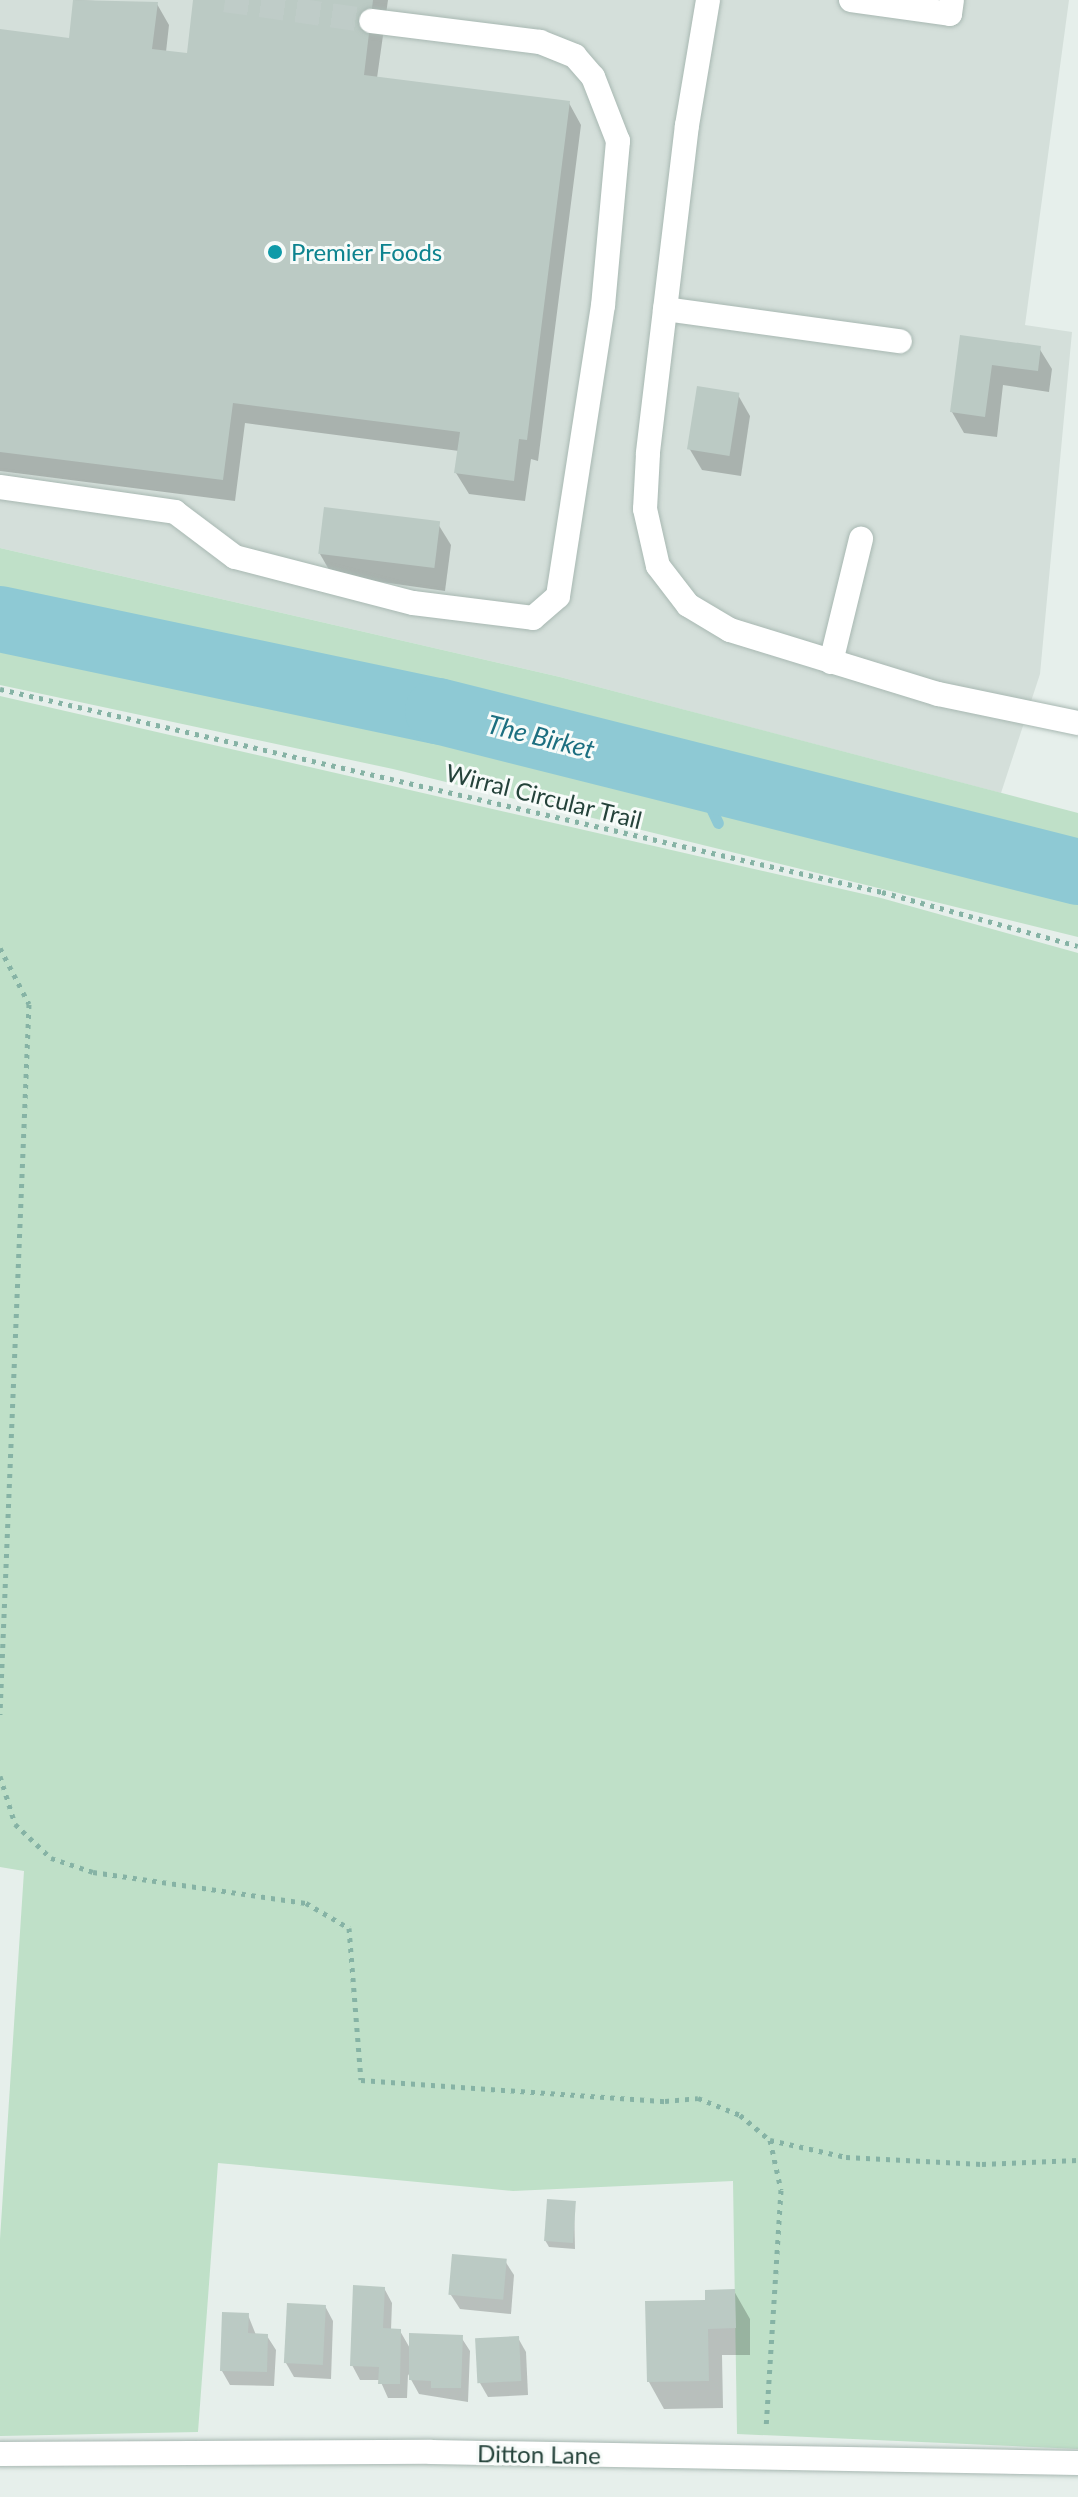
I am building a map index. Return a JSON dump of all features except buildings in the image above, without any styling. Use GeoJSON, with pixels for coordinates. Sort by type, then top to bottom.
{"type":"FeatureCollection","features":[{"type":"Feature","properties":{"kind":"street"},"geometry":{"type":"LineString","coordinates":[[708,0],[665,309],[645,490],[649,536],[658,566],[672,588],[709,620],[831,662],[938,694],[1078,723]]}},
{"type":"Feature","properties":{"kind":"street"},"geometry":{"type":"LineString","coordinates":[[851,0],[950,14],[952,0]]}},
{"type":"Feature","properties":{"kind":"street"},"geometry":{"type":"LineString","coordinates":[[0,487],[175,512],[235,557],[413,603],[533,618],[558,596],[603,306],[618,141],[593,77],[575,56],[540,42],[371,21]]}},
{"type":"Feature","properties":{"kind":"street"},"geometry":{"type":"LineString","coordinates":[[665,309],[900,341]]}},
{"type":"Feature","properties":{"kind":"street"},"geometry":{"type":"LineString","coordinates":[[831,662],[861,539]]}},
{"type":"Feature","properties":{"kind":"street","name":"Ditton Lane"},"geometry":{"type":"LineString","coordinates":[[0,2454],[765,2457],[1078,2463]]}},
{"type":"Feature","properties":{"kind":"path","name":"Wirral Circular Trail"},"geometry":{"type":"LineString","coordinates":[[0,689],[882,892],[1078,946]]}},
{"type":"Feature","properties":{"kind":"path"},"geometry":{"type":"LineString","coordinates":[[0,948],[29,1004],[0,1714]]}},
{"type":"Feature","properties":{"kind":"path"},"geometry":{"type":"LineString","coordinates":[[0,1776],[15,1824],[51,1858],[93,1872],[306,1903],[349,1928],[361,2080],[665,2101],[698,2098],[740,2115],[770,2140],[846,2157],[982,2164],[1078,2160]]}},
{"type":"Feature","properties":{"kind":"path"},"geometry":{"type":"LineString","coordinates":[[765,2457],[781,2190],[770,2140]]}},
{"type":"Feature","properties":{"kind":"shaded area"},"geometry":{"type":"Polygon","coordinates":[[[0,0],[1069,0],[1025,325],[1072,332],[1040,674],[1001,793],[560,677],[0,548],[0,0]]]}},
{"type":"Feature","properties":{"kind":"green space"},"geometry":{"type":"Polygon","coordinates":[[[0,548],[560,677],[1078,813],[1078,937],[393,769],[0,685],[0,548]]]}},
{"type":"Feature","properties":{"kind":"green space"},"geometry":{"type":"Polygon","coordinates":[[[0,696],[881,898],[1078,953],[1078,2449],[737,2434],[733,2181],[513,2191],[218,2163],[198,2432],[0,2436],[0,2239],[24,1871],[0,1867],[0,696]]]}},
{"type":"Feature","properties":{"kind":"waterway","name":"The Birket"},"geometry":{"type":"LineString","coordinates":[[0,619],[438,711],[1078,872]]}},
{"type":"Feature","properties":{"kind":"waterway"},"geometry":{"type":"LineString","coordinates":[[695,774],[718,823]]}},
{"type":"Feature","properties":{"kind":"tunnel"},"geometry":{"type":"LineString","coordinates":[[225,0],[371,21]]}},
{"type":"Feature","properties":{"kind":"place","name":"Premier Foods"},"geometry":{"type":"Point","coordinates":[275,252]}}]}
